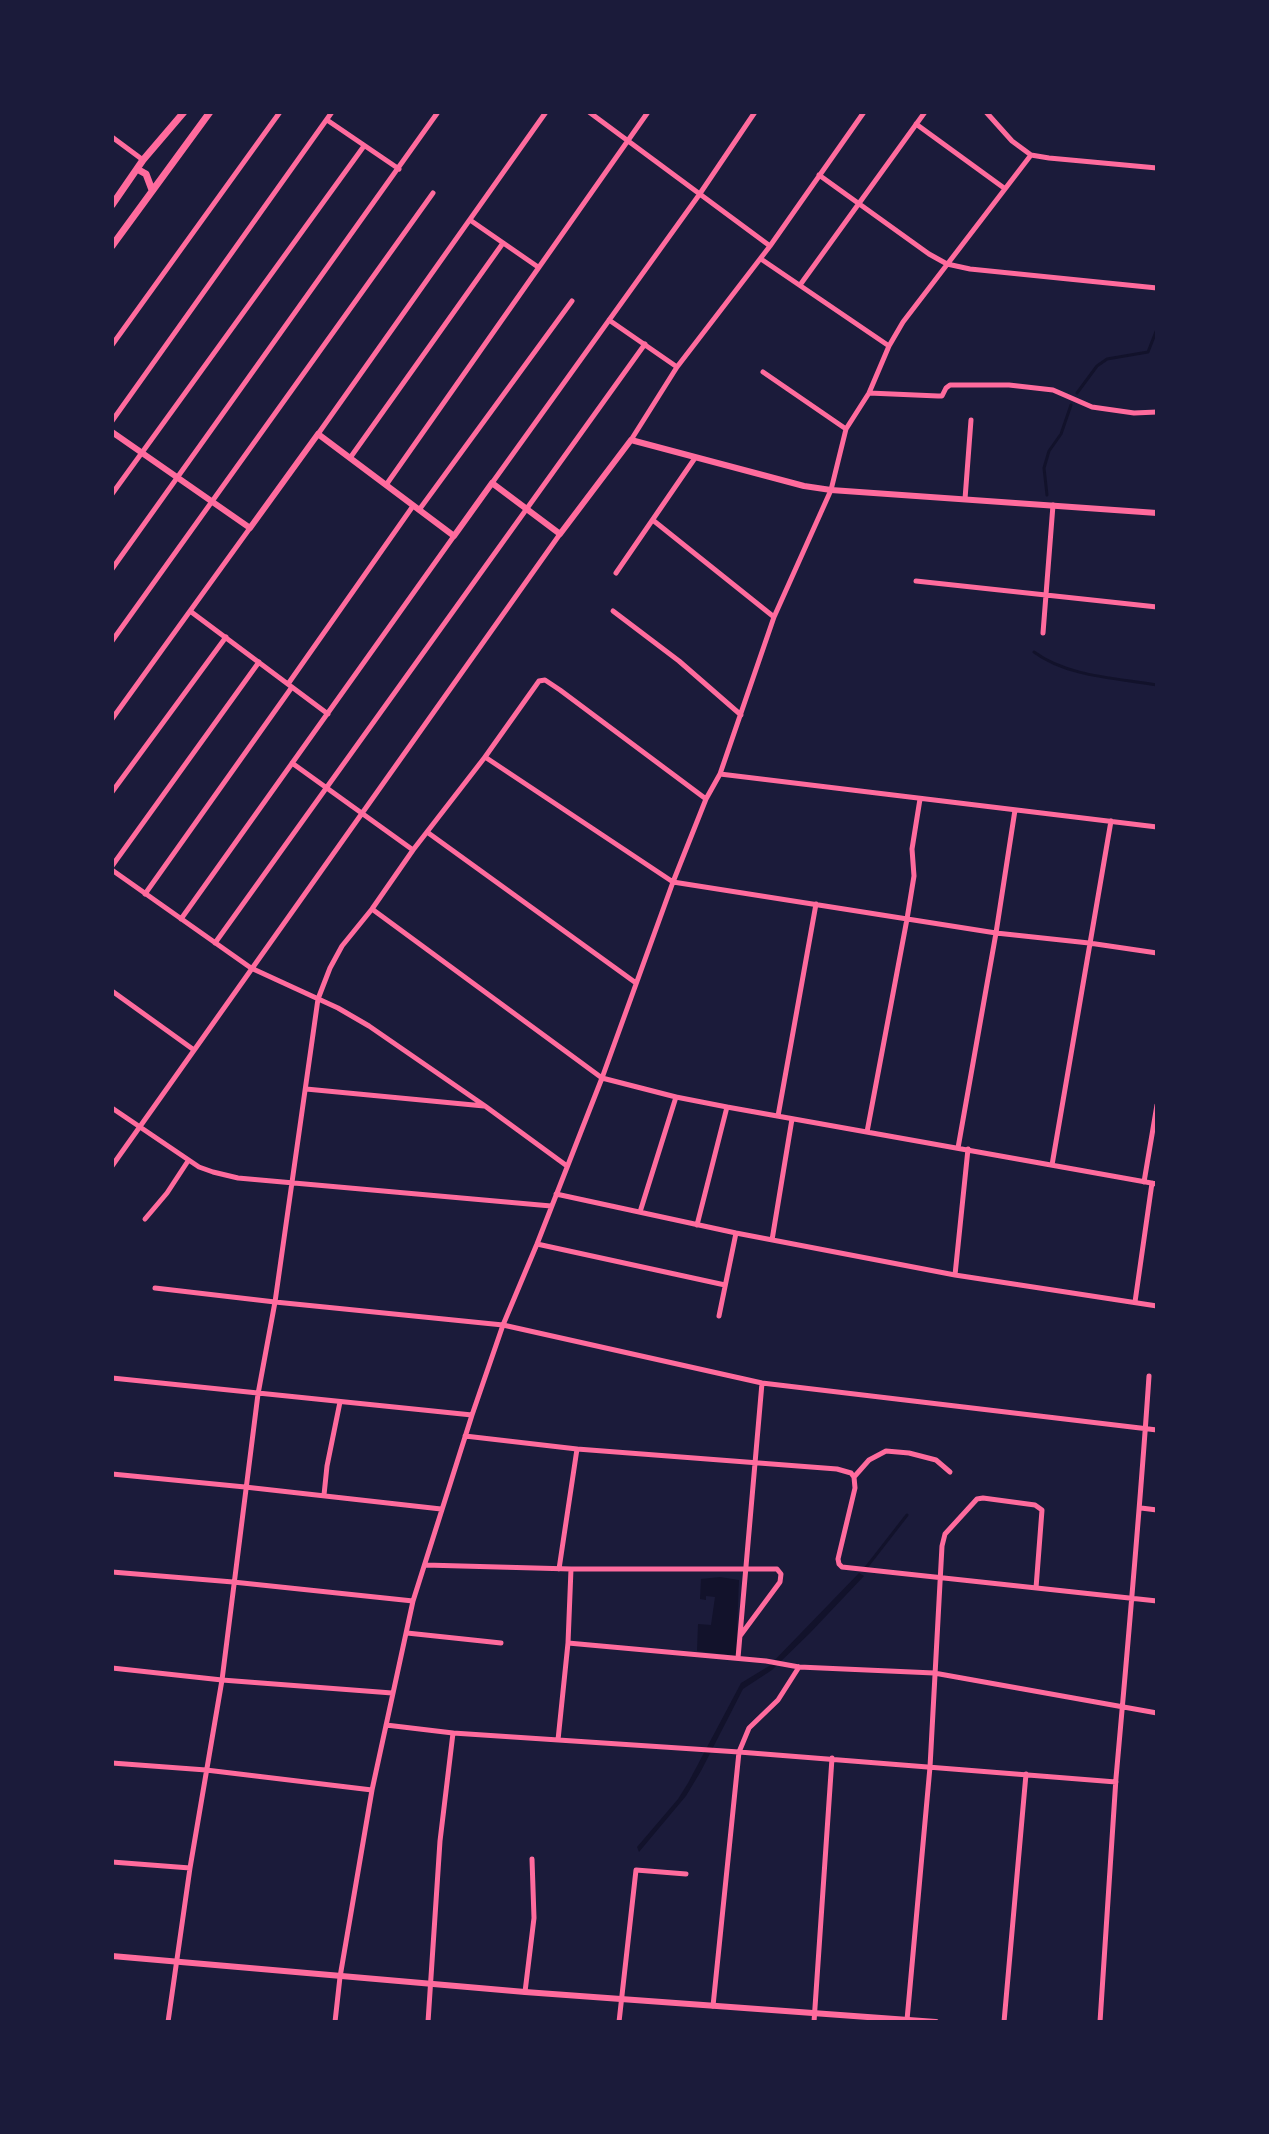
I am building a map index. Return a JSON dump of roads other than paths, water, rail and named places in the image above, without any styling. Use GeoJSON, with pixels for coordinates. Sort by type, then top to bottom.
{"type":"FeatureCollection","features":[{"type":"Feature","properties":{"kind":"main road"},"geometry":{"type":"LineString","coordinates":[[112,205],[143,160],[184,112]]}},
{"type":"Feature","properties":{"kind":"main road"},"geometry":{"type":"LineString","coordinates":[[112,246],[210,112]]}},
{"type":"Feature","properties":{"kind":"main road"},"geometry":{"type":"LineString","coordinates":[[137,169],[146,174],[152,190]]}},
{"type":"Feature","properties":{"kind":"street"},"geometry":{"type":"LineString","coordinates":[[112,345],[280,112]]}},
{"type":"Feature","properties":{"kind":"street"},"geometry":{"type":"LineString","coordinates":[[112,421],[332,112]]}},
{"type":"Feature","properties":{"kind":"street"},"geometry":{"type":"LineString","coordinates":[[112,569],[438,112]]}},
{"type":"Feature","properties":{"kind":"street"},"geometry":{"type":"LineString","coordinates":[[112,719],[546,112]]}},
{"type":"Feature","properties":{"kind":"street"},"geometry":{"type":"LineString","coordinates":[[589,112],[770,246]]}},
{"type":"Feature","properties":{"kind":"street"},"geometry":{"type":"LineString","coordinates":[[386,485],[648,112]]}},
{"type":"Feature","properties":{"kind":"street"},"geometry":{"type":"LineString","coordinates":[[181,919],[699,195],[755,112]]}},
{"type":"Feature","properties":{"kind":"street"},"geometry":{"type":"LineString","coordinates":[[112,1166],[560,534],[631,440],[677,367],[761,259],[864,112]]}},
{"type":"Feature","properties":{"kind":"street"},"geometry":{"type":"LineString","coordinates":[[800,285],[925,112]]}},
{"type":"Feature","properties":{"kind":"street"},"geometry":{"type":"LineString","coordinates":[[986,112],[1012,141],[1031,155],[1157,168]]}},
{"type":"Feature","properties":{"kind":"street"},"geometry":{"type":"LineString","coordinates":[[327,120],[399,169]]}},
{"type":"Feature","properties":{"kind":"street"},"geometry":{"type":"LineString","coordinates":[[916,124],[1004,188]]}},
{"type":"Feature","properties":{"kind":"street"},"geometry":{"type":"LineString","coordinates":[[112,137],[143,160]]}},
{"type":"Feature","properties":{"kind":"street"},"geometry":{"type":"LineString","coordinates":[[112,494],[364,146]]}},
{"type":"Feature","properties":{"kind":"street"},"geometry":{"type":"LineString","coordinates":[[335,2022],[372,1790],[413,1601],[503,1325],[602,1078],[673,882],[706,799],[720,774],[774,617],[831,490],[846,429],[869,393],[903,322],[1031,155]]}},
{"type":"Feature","properties":{"kind":"street"},"geometry":{"type":"LineString","coordinates":[[819,175],[947,264],[1157,288]]}},
{"type":"Feature","properties":{"kind":"street"},"geometry":{"type":"LineString","coordinates":[[112,641],[433,193]]}},
{"type":"Feature","properties":{"kind":"street"},"geometry":{"type":"LineString","coordinates":[[470,220],[538,267]]}},
{"type":"Feature","properties":{"kind":"street"},"geometry":{"type":"LineString","coordinates":[[350,458],[503,243]]}},
{"type":"Feature","properties":{"kind":"street"},"geometry":{"type":"LineString","coordinates":[[761,259],[889,346]]}},
{"type":"Feature","properties":{"kind":"street"},"geometry":{"type":"LineString","coordinates":[[145,894],[416,508],[572,301]]}},
{"type":"Feature","properties":{"kind":"street"},"geometry":{"type":"LineString","coordinates":[[609,320],[677,367]]}},
{"type":"Feature","properties":{"kind":"street"},"geometry":{"type":"LineString","coordinates":[[215,943],[645,344]]}},
{"type":"Feature","properties":{"kind":"street"},"geometry":{"type":"LineString","coordinates":[[763,372],[846,429]]}},
{"type":"Feature","properties":{"kind":"street"},"geometry":{"type":"LineString","coordinates":[[869,393],[942,396],[950,385],[1009,385],[1053,390],[1092,407],[1134,413],[1157,412]]}},
{"type":"Feature","properties":{"kind":"street"},"geometry":{"type":"LineString","coordinates":[[965,499],[971,420]]}},
{"type":"Feature","properties":{"kind":"street"},"geometry":{"type":"LineString","coordinates":[[112,432],[250,528]]}},
{"type":"Feature","properties":{"kind":"street"},"geometry":{"type":"LineString","coordinates":[[318,434],[454,536]]}},
{"type":"Feature","properties":{"kind":"street"},"geometry":{"type":"LineString","coordinates":[[631,440],[804,486],[831,490],[1157,513]]}},
{"type":"Feature","properties":{"kind":"street"},"geometry":{"type":"LineString","coordinates":[[616,573],[695,458]]}},
{"type":"Feature","properties":{"kind":"street"},"geometry":{"type":"LineString","coordinates":[[492,483],[560,534]]}},
{"type":"Feature","properties":{"kind":"street"},"geometry":{"type":"LineString","coordinates":[[1043,633],[1053,505]]}},
{"type":"Feature","properties":{"kind":"street"},"geometry":{"type":"LineString","coordinates":[[654,521],[774,617]]}},
{"type":"Feature","properties":{"kind":"street"},"geometry":{"type":"LineString","coordinates":[[916,581],[1157,607]]}},
{"type":"Feature","properties":{"kind":"street"},"geometry":{"type":"LineString","coordinates":[[190,611],[328,714]]}},
{"type":"Feature","properties":{"kind":"street"},"geometry":{"type":"LineString","coordinates":[[613,611],[679,661],[741,715]]}},
{"type":"Feature","properties":{"kind":"street"},"geometry":{"type":"LineString","coordinates":[[112,792],[226,637]]}},
{"type":"Feature","properties":{"kind":"street"},"geometry":{"type":"LineString","coordinates":[[259,662],[112,868],[251,968],[369,1026],[567,1166]]}},
{"type":"Feature","properties":{"kind":"street"},"geometry":{"type":"LineString","coordinates":[[168,2022],[222,1680],[258,1394],[275,1302],[318,999],[330,968],[342,946],[539,681],[549,682],[706,799]]}},
{"type":"Feature","properties":{"kind":"street"},"geometry":{"type":"LineString","coordinates":[[485,757],[673,882],[996,933],[1157,953]]}},
{"type":"Feature","properties":{"kind":"street"},"geometry":{"type":"LineString","coordinates":[[292,763],[413,850]]}},
{"type":"Feature","properties":{"kind":"street"},"geometry":{"type":"LineString","coordinates":[[720,774],[1157,827]]}},
{"type":"Feature","properties":{"kind":"street"},"geometry":{"type":"LineString","coordinates":[[867,1132],[914,876],[912,849],[920,799]]}},
{"type":"Feature","properties":{"kind":"street"},"geometry":{"type":"LineString","coordinates":[[958,1148],[1015,810]]}},
{"type":"Feature","properties":{"kind":"street"},"geometry":{"type":"LineString","coordinates":[[1052,1165],[1111,821]]}},
{"type":"Feature","properties":{"kind":"street"},"geometry":{"type":"LineString","coordinates":[[427,832],[636,983]]}},
{"type":"Feature","properties":{"kind":"street"},"geometry":{"type":"LineString","coordinates":[[778,1116],[816,904]]}},
{"type":"Feature","properties":{"kind":"street"},"geometry":{"type":"LineString","coordinates":[[372,909],[602,1078],[727,1107],[1154,1183],[1135,1302]]}},
{"type":"Feature","properties":{"kind":"street"},"geometry":{"type":"LineString","coordinates":[[112,991],[194,1050]]}},
{"type":"Feature","properties":{"kind":"street"},"geometry":{"type":"LineString","coordinates":[[306,1089],[485,1106]]}},
{"type":"Feature","properties":{"kind":"street"},"geometry":{"type":"LineString","coordinates":[[640,1212],[676,1097]]}},
{"type":"Feature","properties":{"kind":"street"},"geometry":{"type":"LineString","coordinates":[[1144,1182],[1157,1105]]}},
{"type":"Feature","properties":{"kind":"street"},"geometry":{"type":"LineString","coordinates":[[697,1225],[727,1107]]}},
{"type":"Feature","properties":{"kind":"street"},"geometry":{"type":"LineString","coordinates":[[112,1108],[188,1161],[238,1178],[551,1206]]}},
{"type":"Feature","properties":{"kind":"street"},"geometry":{"type":"LineString","coordinates":[[772,1240],[792,1119]]}},
{"type":"Feature","properties":{"kind":"street"},"geometry":{"type":"LineString","coordinates":[[955,1275],[968,1149]]}},
{"type":"Feature","properties":{"kind":"street"},"geometry":{"type":"LineString","coordinates":[[145,1219],[188,1161]]}},
{"type":"Feature","properties":{"kind":"street"},"geometry":{"type":"LineString","coordinates":[[556,1194],[736,1233],[955,1275],[1157,1306]]}},
{"type":"Feature","properties":{"kind":"street"},"geometry":{"type":"LineString","coordinates":[[719,1316],[736,1233]]}},
{"type":"Feature","properties":{"kind":"street"},"geometry":{"type":"LineString","coordinates":[[537,1244],[725,1285]]}},
{"type":"Feature","properties":{"kind":"street"},"geometry":{"type":"LineString","coordinates":[[155,1288],[503,1325],[762,1383],[1157,1430]]}},
{"type":"Feature","properties":{"kind":"street"},"geometry":{"type":"LineString","coordinates":[[1100,2022],[1149,1376]]}},
{"type":"Feature","properties":{"kind":"street"},"geometry":{"type":"LineString","coordinates":[[112,1378],[472,1415]]}},
{"type":"Feature","properties":{"kind":"street"},"geometry":{"type":"LineString","coordinates":[[738,1658],[762,1383]]}},
{"type":"Feature","properties":{"kind":"street"},"geometry":{"type":"LineString","coordinates":[[324,1496],[340,1402]]}},
{"type":"Feature","properties":{"kind":"street"},"geometry":{"type":"LineString","coordinates":[[465,1436],[577,1449],[837,1469],[854,1477]]}},
{"type":"Feature","properties":{"kind":"street"},"geometry":{"type":"LineString","coordinates":[[559,1569],[577,1449]]}},
{"type":"Feature","properties":{"kind":"street"},"geometry":{"type":"LineString","coordinates":[[950,1472],[936,1460],[909,1453],[886,1451],[869,1460],[854,1477],[854,1495],[839,1564],[857,1570],[1157,1601]]}},
{"type":"Feature","properties":{"kind":"street"},"geometry":{"type":"LineString","coordinates":[[112,1474],[441,1509]]}},
{"type":"Feature","properties":{"kind":"street"},"geometry":{"type":"LineString","coordinates":[[907,2020],[930,1767],[943,1538],[973,1501],[983,1498],[1040,1507],[1043,1515],[1036,1588]]}},
{"type":"Feature","properties":{"kind":"street"},"geometry":{"type":"LineString","coordinates":[[1141,1507],[1157,1510]]}},
{"type":"Feature","properties":{"kind":"street"},"geometry":{"type":"LineString","coordinates":[[425,1565],[559,1569],[777,1569],[781,1574],[780,1582],[740,1636]]}},
{"type":"Feature","properties":{"kind":"street"},"geometry":{"type":"LineString","coordinates":[[558,1740],[568,1643],[571,1569]]}},
{"type":"Feature","properties":{"kind":"street"},"geometry":{"type":"LineString","coordinates":[[112,1572],[413,1601]]}},
{"type":"Feature","properties":{"kind":"street"},"geometry":{"type":"LineString","coordinates":[[407,1633],[501,1643]]}},
{"type":"Feature","properties":{"kind":"street"},"geometry":{"type":"LineString","coordinates":[[568,1643],[738,1658],[799,1667],[934,1673],[1157,1713]]}},
{"type":"Feature","properties":{"kind":"street"},"geometry":{"type":"LineString","coordinates":[[713,2006],[739,1752],[749,1728],[778,1700],[799,1667]]}},
{"type":"Feature","properties":{"kind":"street"},"geometry":{"type":"LineString","coordinates":[[112,1668],[392,1693]]}},
{"type":"Feature","properties":{"kind":"street"},"geometry":{"type":"LineString","coordinates":[[386,1725],[453,1733],[832,1758],[1116,1782]]}},
{"type":"Feature","properties":{"kind":"street"},"geometry":{"type":"LineString","coordinates":[[428,2022],[440,1841],[453,1733]]}},
{"type":"Feature","properties":{"kind":"street"},"geometry":{"type":"LineString","coordinates":[[814,2018],[832,1758]]}},
{"type":"Feature","properties":{"kind":"street"},"geometry":{"type":"LineString","coordinates":[[112,1763],[206,1770],[372,1790]]}},
{"type":"Feature","properties":{"kind":"street"},"geometry":{"type":"LineString","coordinates":[[1004,2022],[1026,1774]]}},
{"type":"Feature","properties":{"kind":"street"},"geometry":{"type":"LineString","coordinates":[[525,1992],[534,1918],[532,1859]]}},
{"type":"Feature","properties":{"kind":"street"},"geometry":{"type":"LineString","coordinates":[[112,1862],[190,1868]]}},
{"type":"Feature","properties":{"kind":"street"},"geometry":{"type":"LineString","coordinates":[[619,2022],[636,1870],[686,1874]]}},
{"type":"Feature","properties":{"kind":"street"},"geometry":{"type":"LineString","coordinates":[[112,1956],[713,2006],[814,2018],[936,2022]]}},
{"type":"Feature","properties":{"kind":"waterway"},"geometry":{"type":"LineString","coordinates":[[1077,393],[1097,366],[1107,359],[1148,352],[1157,329]]}},
{"type":"Feature","properties":{"kind":"waterway"},"geometry":{"type":"LineString","coordinates":[[1047,495],[1044,468],[1071,405]]}},
{"type":"Feature","properties":{"kind":"waterway"},"geometry":{"type":"LineString","coordinates":[[1034,652],[1077,672],[1157,685]]}},
{"type":"Feature","properties":{"kind":"waterway"},"geometry":{"type":"LineString","coordinates":[[865,1569],[907,1515]]}}]}
